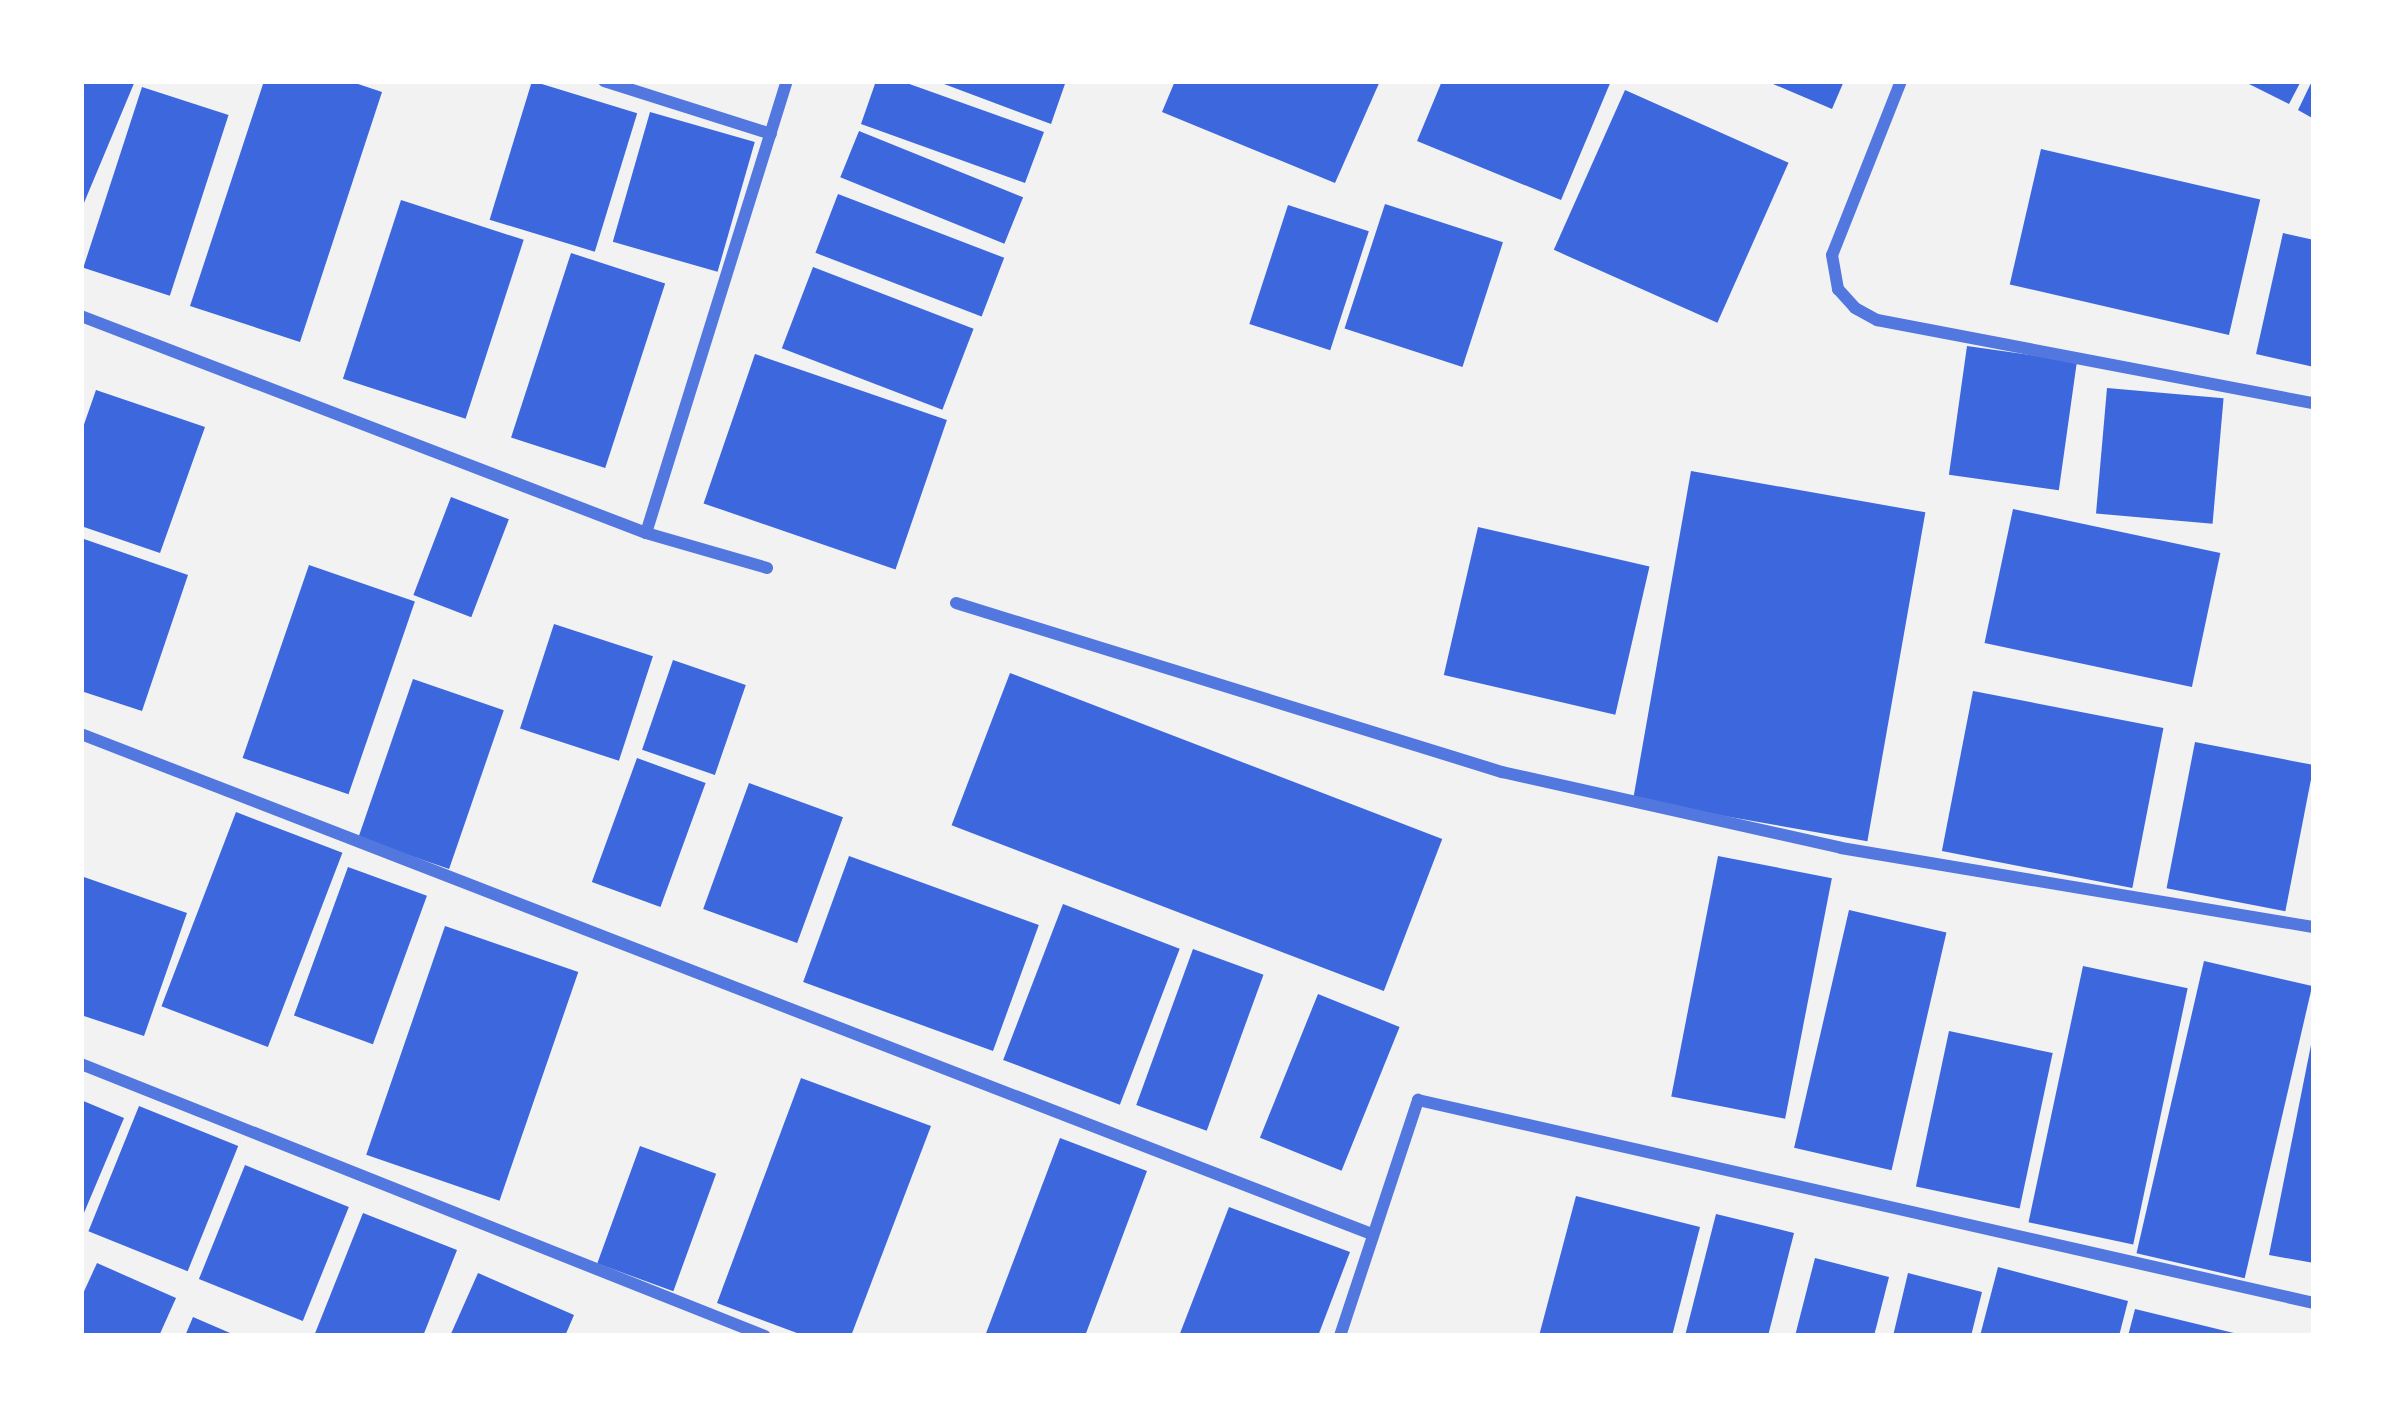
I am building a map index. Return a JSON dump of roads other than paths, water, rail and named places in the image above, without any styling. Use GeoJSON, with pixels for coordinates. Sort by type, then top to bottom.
{"type":"FeatureCollection","features":[{"type":"Feature","properties":{"kind":"street"},"geometry":{"type":"LineString","coordinates":[[604,81],[771,134]]}},
{"type":"Feature","properties":{"kind":"street"},"geometry":{"type":"LineString","coordinates":[[646,533],[787,81]]}},
{"type":"Feature","properties":{"kind":"street"},"geometry":{"type":"LineString","coordinates":[[1901,81],[1832,255],[1838,289],[1855,308],[1877,320],[2314,403]]}},
{"type":"Feature","properties":{"kind":"street"},"geometry":{"type":"LineString","coordinates":[[81,316],[646,533],[767,568]]}},
{"type":"Feature","properties":{"kind":"street"},"geometry":{"type":"LineString","coordinates":[[956,603],[1502,772],[1841,848],[2314,927]]}},
{"type":"Feature","properties":{"kind":"street"},"geometry":{"type":"LineString","coordinates":[[81,734],[1369,1233]]}},
{"type":"Feature","properties":{"kind":"street"},"geometry":{"type":"LineString","coordinates":[[81,1064],[765,1336]]}},
{"type":"Feature","properties":{"kind":"street"},"geometry":{"type":"LineString","coordinates":[[1340,1336],[1369,1233],[1418,1100],[2314,1303]]}}]}
